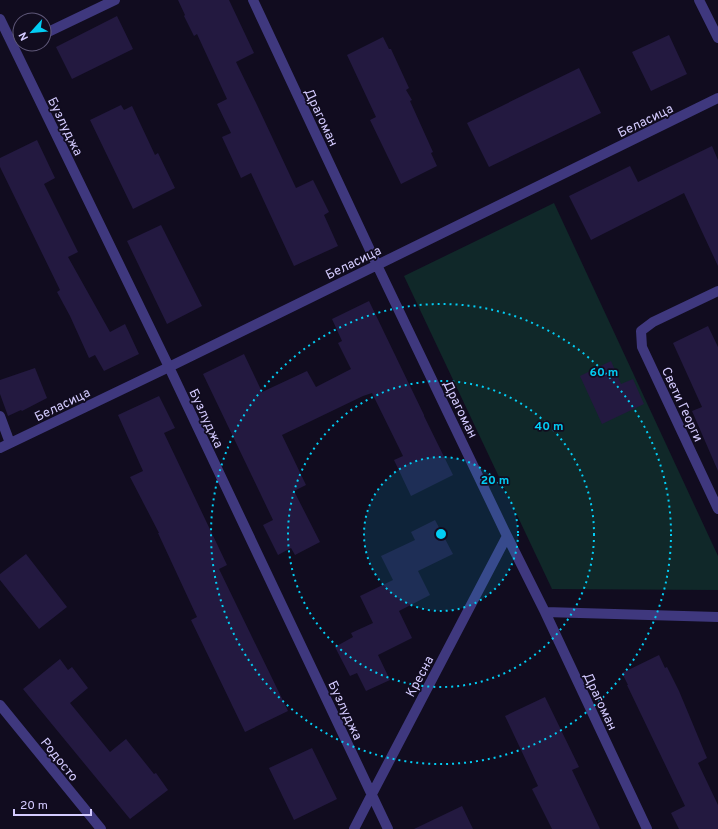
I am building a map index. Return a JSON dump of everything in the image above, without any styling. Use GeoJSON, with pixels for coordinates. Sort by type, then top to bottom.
{"type":"FeatureCollection","features":[{"type":"Feature","properties":{"kind":"street"},"geometry":{"type":"LineString","coordinates":[[52,30],[115,0]]}},
{"type":"Feature","properties":{"kind":"street","name":"Драгоман"},"geometry":{"type":"LineString","coordinates":[[252,0],[377,265],[545,612],[647,829]]}},
{"type":"Feature","properties":{"kind":"street"},"geometry":{"type":"LineString","coordinates":[[699,0],[718,38]]}},
{"type":"Feature","properties":{"kind":"street","name":"Бузлуджа"},"geometry":{"type":"LineString","coordinates":[[0,19],[12,36]]}},
{"type":"Feature","properties":{"kind":"street","name":"Бузлуджа"},"geometry":{"type":"LineString","coordinates":[[22,52],[168,367],[388,829]]}},
{"type":"Feature","properties":{"kind":"street","name":"Беласица"},"geometry":{"type":"LineString","coordinates":[[0,448],[718,98]]}},
{"type":"Feature","properties":{"kind":"street","name":"Свети Георги"},"geometry":{"type":"LineString","coordinates":[[718,291],[653,322],[641,331],[642,347],[718,509]]}},
{"type":"Feature","properties":{"kind":"street"},"geometry":{"type":"LineString","coordinates":[[0,416],[10,443]]}},
{"type":"Feature","properties":{"kind":"street","name":"Кресна"},"geometry":{"type":"LineString","coordinates":[[354,829],[507,536]]}},
{"type":"Feature","properties":{"kind":"street"},"geometry":{"type":"LineString","coordinates":[[545,612],[718,617]]}},
{"type":"Feature","properties":{"kind":"street","name":"Родосто"},"geometry":{"type":"LineString","coordinates":[[0,706],[101,829]]}},
{"type":"Feature","properties":{"kind":"green space"},"geometry":{"type":"Polygon","coordinates":[[[554,203],[718,556],[718,590],[552,589],[404,276],[554,203]]]}},
{"type":"Feature","properties":{"kind":"building"},"geometry":{"type":"Polygon","coordinates":[[[178,0],[229,0],[254,53],[236,62],[296,188],[313,180],[329,212],[324,215],[338,246],[294,266],[251,173],[241,178],[222,137],[231,133],[217,104],[227,99],[197,34],[194,36],[178,0]]]}},
{"type":"Feature","properties":{"kind":"building"},"geometry":{"type":"Polygon","coordinates":[[[117,16],[133,49],[72,79],[56,47],[117,16]]]}},
{"type":"Feature","properties":{"kind":"building"},"geometry":{"type":"Polygon","coordinates":[[[669,35],[687,74],[651,91],[632,52],[669,35]]]}},
{"type":"Feature","properties":{"kind":"building"},"geometry":{"type":"Polygon","coordinates":[[[383,37],[389,49],[391,49],[409,88],[406,90],[412,100],[410,101],[433,152],[431,153],[437,166],[401,184],[370,120],[376,117],[347,55],[383,37]]]}},
{"type":"Feature","properties":{"kind":"building"},"geometry":{"type":"Polygon","coordinates":[[[579,68],[601,113],[489,167],[467,123],[579,68]]]}},
{"type":"Feature","properties":{"kind":"building"},"geometry":{"type":"Polygon","coordinates":[[[121,105],[124,110],[132,106],[155,155],[158,153],[175,188],[133,209],[90,120],[121,105]]]}},
{"type":"Feature","properties":{"kind":"building"},"geometry":{"type":"Polygon","coordinates":[[[37,140],[55,178],[44,184],[78,252],[68,257],[110,332],[125,324],[139,354],[104,371],[95,355],[89,358],[70,316],[57,292],[60,290],[0,167],[0,158],[37,140]]]}},
{"type":"Feature","properties":{"kind":"building"},"geometry":{"type":"Polygon","coordinates":[[[712,146],[718,160],[718,266],[684,193],[591,240],[569,196],[630,166],[638,182],[712,146]]]}},
{"type":"Feature","properties":{"kind":"building"},"geometry":{"type":"Polygon","coordinates":[[[161,225],[202,306],[167,324],[127,241],[161,225]]]}},
{"type":"Feature","properties":{"kind":"building"},"geometry":{"type":"Polygon","coordinates":[[[369,301],[453,475],[411,496],[394,460],[403,456],[372,393],[363,396],[282,435],[306,485],[294,491],[320,542],[295,555],[291,548],[278,555],[263,525],[273,520],[203,374],[244,354],[262,392],[307,371],[316,387],[351,369],[338,343],[342,341],[332,319],[369,301]]]}},
{"type":"Feature","properties":{"kind":"building"},"geometry":{"type":"Polygon","coordinates":[[[708,326],[718,347],[718,471],[692,411],[702,407],[673,343],[708,326]]]}},
{"type":"Feature","properties":{"kind":"building"},"geometry":{"type":"Polygon","coordinates":[[[611,361],[621,384],[633,379],[644,404],[602,424],[580,376],[611,361]]]}},
{"type":"Feature","properties":{"kind":"building"},"geometry":{"type":"Polygon","coordinates":[[[35,368],[47,398],[22,411],[21,410],[8,416],[0,394],[0,380],[35,368]]]}},
{"type":"Feature","properties":{"kind":"building"},"geometry":{"type":"Polygon","coordinates":[[[159,396],[175,428],[164,433],[227,565],[219,569],[288,711],[245,732],[191,620],[197,617],[159,533],[130,477],[143,471],[118,415],[159,396]]]}},
{"type":"Feature","properties":{"kind":"building"},"geometry":{"type":"Polygon","coordinates":[[[435,520],[453,554],[418,571],[430,595],[399,611],[412,638],[378,655],[390,680],[366,691],[357,673],[350,676],[335,647],[353,637],[351,633],[373,623],[360,596],[393,580],[381,556],[415,540],[411,532],[435,520]]]}},
{"type":"Feature","properties":{"kind":"building"},"geometry":{"type":"Polygon","coordinates":[[[26,554],[67,607],[39,629],[0,580],[0,574],[26,554]]]}},
{"type":"Feature","properties":{"kind":"building"},"geometry":{"type":"Polygon","coordinates":[[[659,655],[679,691],[707,758],[698,763],[718,805],[718,829],[679,829],[671,813],[685,806],[622,673],[659,655]]]}},
{"type":"Feature","properties":{"kind":"building"},"geometry":{"type":"Polygon","coordinates":[[[60,659],[68,670],[72,667],[88,688],[70,703],[110,752],[126,739],[154,774],[156,773],[168,790],[130,819],[23,689],[60,659]]]}},
{"type":"Feature","properties":{"kind":"building"},"geometry":{"type":"Polygon","coordinates":[[[545,697],[579,767],[572,770],[600,829],[552,829],[532,789],[538,786],[505,716],[545,697]]]}},
{"type":"Feature","properties":{"kind":"building"},"geometry":{"type":"Polygon","coordinates":[[[312,748],[337,799],[294,820],[269,768],[312,748]]]}},
{"type":"Feature","properties":{"kind":"building"},"geometry":{"type":"Polygon","coordinates":[[[462,806],[473,829],[414,829],[462,806]]]}}]}
